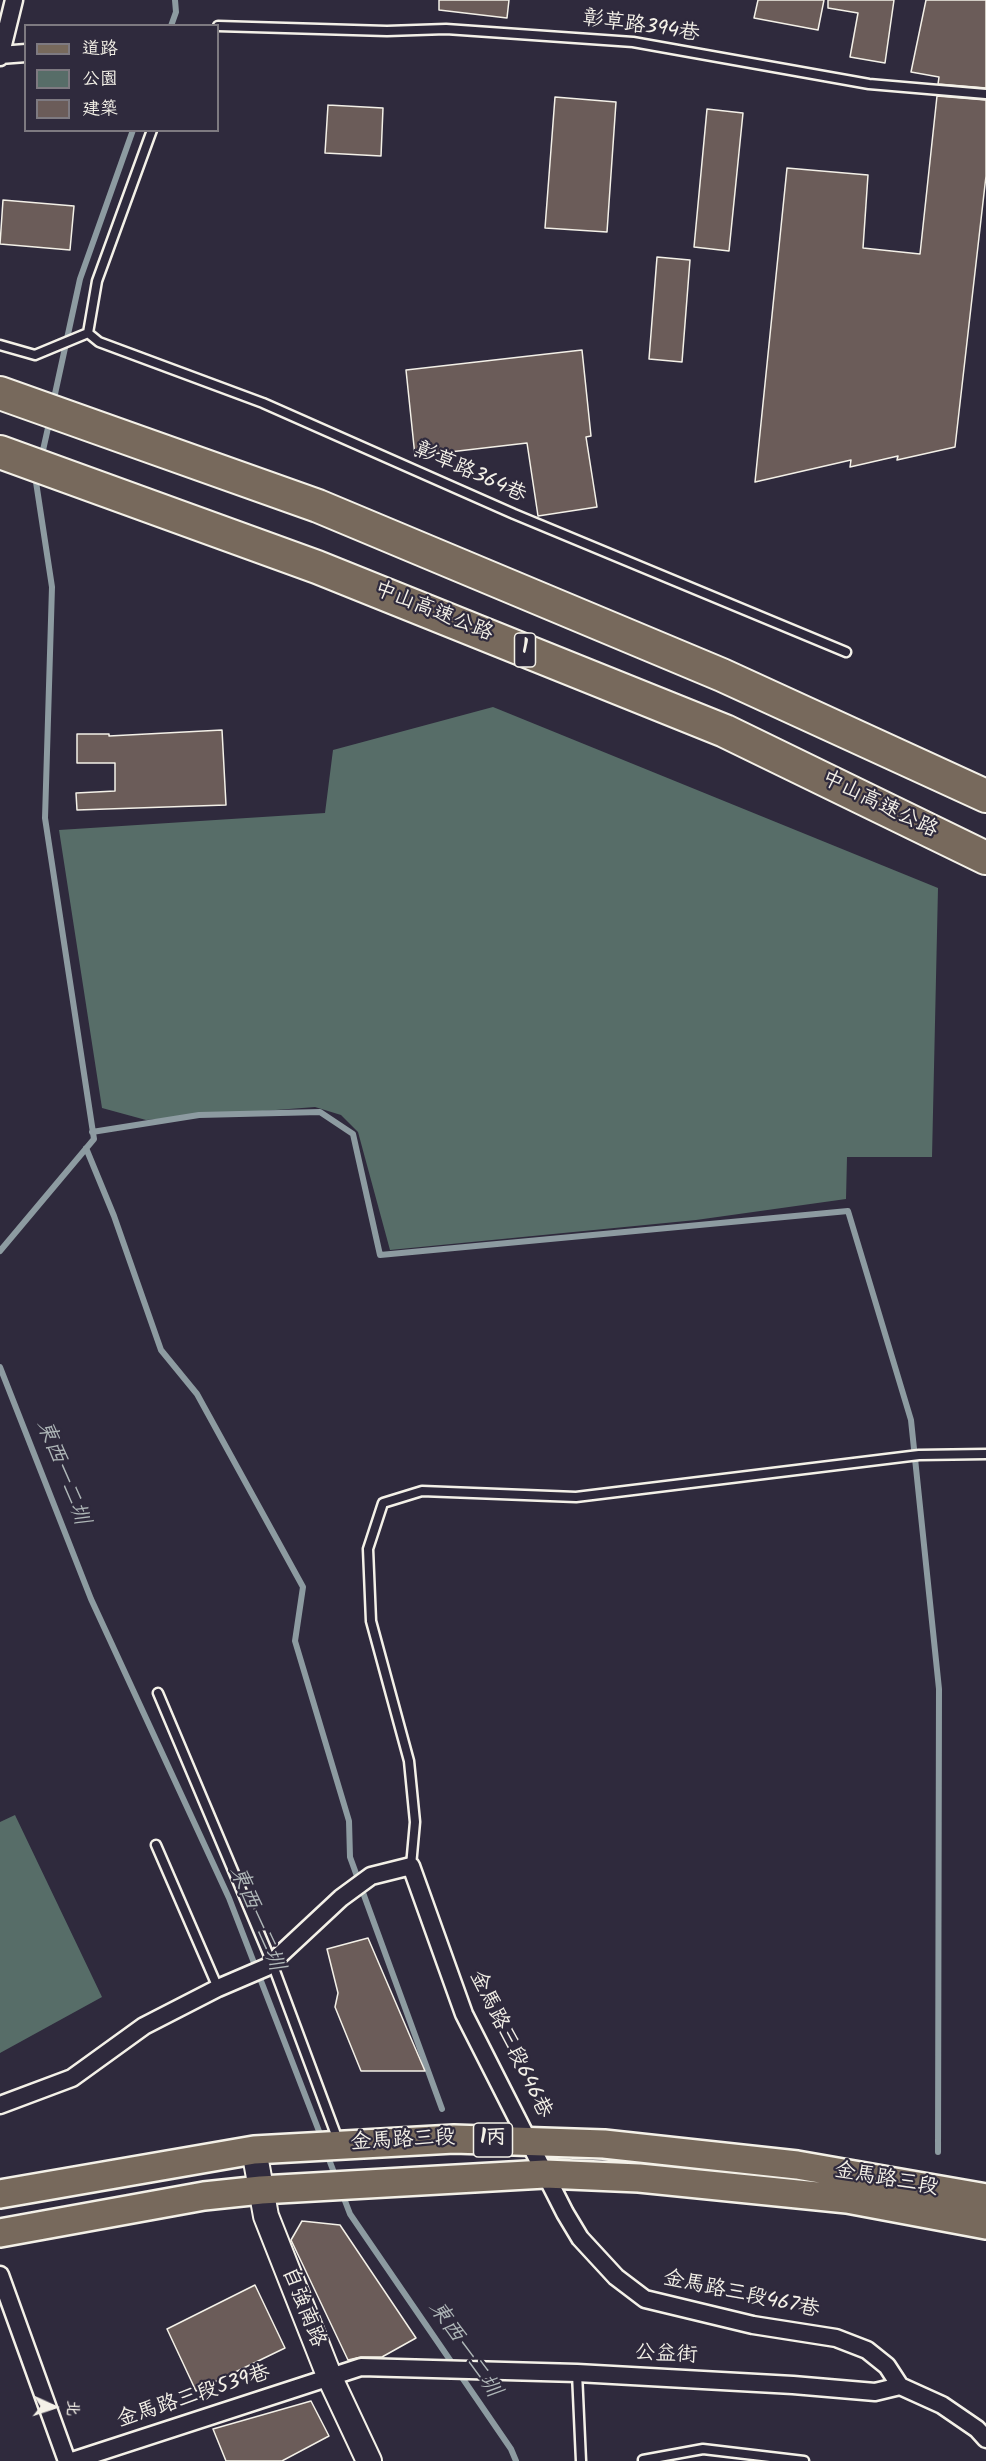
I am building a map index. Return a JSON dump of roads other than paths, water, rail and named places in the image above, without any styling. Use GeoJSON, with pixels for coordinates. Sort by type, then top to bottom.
{"type":"FeatureCollection","features":[{"type":"Feature","properties":{"kind":"highway"},"geometry":{"type":"LineString","coordinates":[[0,393],[329,511],[722,675],[986,796]]}},
{"type":"Feature","properties":{"kind":"highway","name":"中山高速公路"},"geometry":{"type":"LineString","coordinates":[[24,461],[317,567],[726,731],[986,858]]}},
{"type":"Feature","properties":{"kind":"main road","name":"金馬路三段"},"geometry":{"type":"LineString","coordinates":[[0,2194],[254,2150],[454,2139],[604,2144],[797,2165],[986,2198]]}},
{"type":"Feature","properties":{"kind":"main road","name":"金馬路三段"},"geometry":{"type":"LineString","coordinates":[[0,2233],[204,2196],[261,2190],[544,2174],[639,2178],[848,2199],[986,2224]]}},
{"type":"Feature","properties":{"kind":"street"},"geometry":{"type":"LineString","coordinates":[[14,0],[0,56],[24,53]]}},
{"type":"Feature","properties":{"kind":"street"},"geometry":{"type":"LineString","coordinates":[[0,2105],[72,2078],[144,2026],[218,1988],[270,1965],[349,1892],[371,1876],[411,1866]]}},
{"type":"Feature","properties":{"kind":"street","name":"金馬路三段646巷"},"geometry":{"type":"LineString","coordinates":[[411,1866],[464,2014],[530,2140],[544,2174]]}},
{"type":"Feature","properties":{"kind":"street","name":"自強南路"},"geometry":{"type":"LineString","coordinates":[[254,2150],[266,2216],[330,2378],[369,2461]]}},
{"type":"Feature","properties":{"kind":"street","name":"金馬路三段467巷"},"geometry":{"type":"LineString","coordinates":[[544,2174],[580,2238],[616,2277],[645,2299],[753,2325],[836,2338],[867,2350],[887,2366],[900,2386]]}},
{"type":"Feature","properties":{"kind":"street"},"geometry":{"type":"LineString","coordinates":[[0,2274],[67,2461]]}},
{"type":"Feature","properties":{"kind":"street","name":"公益街"},"geometry":{"type":"LineString","coordinates":[[330,2378],[361,2367],[577,2373],[875,2392],[900,2386]]}},
{"type":"Feature","properties":{"kind":"street","name":"金馬路三段539巷"},"geometry":{"type":"LineString","coordinates":[[72,2461],[330,2378]]}},
{"type":"Feature","properties":{"kind":"street"},"geometry":{"type":"LineString","coordinates":[[900,2386],[942,2405],[977,2429],[986,2439]]}},
{"type":"Feature","properties":{"kind":"lane","name":"彰草路394巷"},"geometry":{"type":"LineString","coordinates":[[219,26],[387,31],[446,29],[622,41],[869,84],[986,94]]}},
{"type":"Feature","properties":{"kind":"lane"},"geometry":{"type":"LineString","coordinates":[[0,345],[35,355],[84,334],[97,281],[151,132]]}},
{"type":"Feature","properties":{"kind":"lane","name":"彰草路364巷"},"geometry":{"type":"LineString","coordinates":[[84,334],[99,342],[263,403],[514,513],[846,652]]}},
{"type":"Feature","properties":{"kind":"lane"},"geometry":{"type":"LineString","coordinates":[[411,1866],[415,1822],[409,1761],[371,1621],[368,1549],[383,1503],[422,1491],[576,1497],[906,1456],[986,1454]]}},
{"type":"Feature","properties":{"kind":"lane"},"geometry":{"type":"LineString","coordinates":[[158,1693],[270,1965],[340,2145]]}},
{"type":"Feature","properties":{"kind":"lane"},"geometry":{"type":"LineString","coordinates":[[156,1845],[218,1988]]}},
{"type":"Feature","properties":{"kind":"lane"},"geometry":{"type":"LineString","coordinates":[[577,2373],[581,2461]]}},
{"type":"Feature","properties":{"kind":"lane"},"geometry":{"type":"LineString","coordinates":[[643,2460],[703,2449],[804,2461]]}},
{"type":"Feature","properties":{"kind":"waterway"},"geometry":{"type":"LineString","coordinates":[[172,24],[176,12],[175,0]]}},
{"type":"Feature","properties":{"kind":"waterway"},"geometry":{"type":"LineString","coordinates":[[53,403],[80,279],[132,132]]}},
{"type":"Feature","properties":{"kind":"waterway"},"geometry":{"type":"LineString","coordinates":[[41,459],[50,419]]}},
{"type":"Feature","properties":{"kind":"waterway"},"geometry":{"type":"LineString","coordinates":[[0,1251],[94,1139],[45,818],[52,587],[36,482],[38,474]]}},
{"type":"Feature","properties":{"kind":"waterway"},"geometry":{"type":"LineString","coordinates":[[92,1132],[199,1115],[320,1112],[353,1134],[380,1255],[848,1211],[911,1420],[939,1689],[938,2152]]}},
{"type":"Feature","properties":{"kind":"waterway"},"geometry":{"type":"LineString","coordinates":[[86,1148],[114,1216],[161,1350],[197,1394],[303,1587],[295,1641],[349,1821],[350,1857],[442,2109]]}},
{"type":"Feature","properties":{"kind":"waterway","name":"東西一二圳"},"geometry":{"type":"LineString","coordinates":[[0,1367],[91,1599],[229,1898],[322,2139]]}},
{"type":"Feature","properties":{"kind":"waterway","name":"東西一二圳"},"geometry":{"type":"LineString","coordinates":[[327,2154],[336,2178]]}},
{"type":"Feature","properties":{"kind":"waterway","name":"東西一二圳"},"geometry":{"type":"LineString","coordinates":[[342,2193],[350,2214],[511,2449],[516,2461]]}}]}
